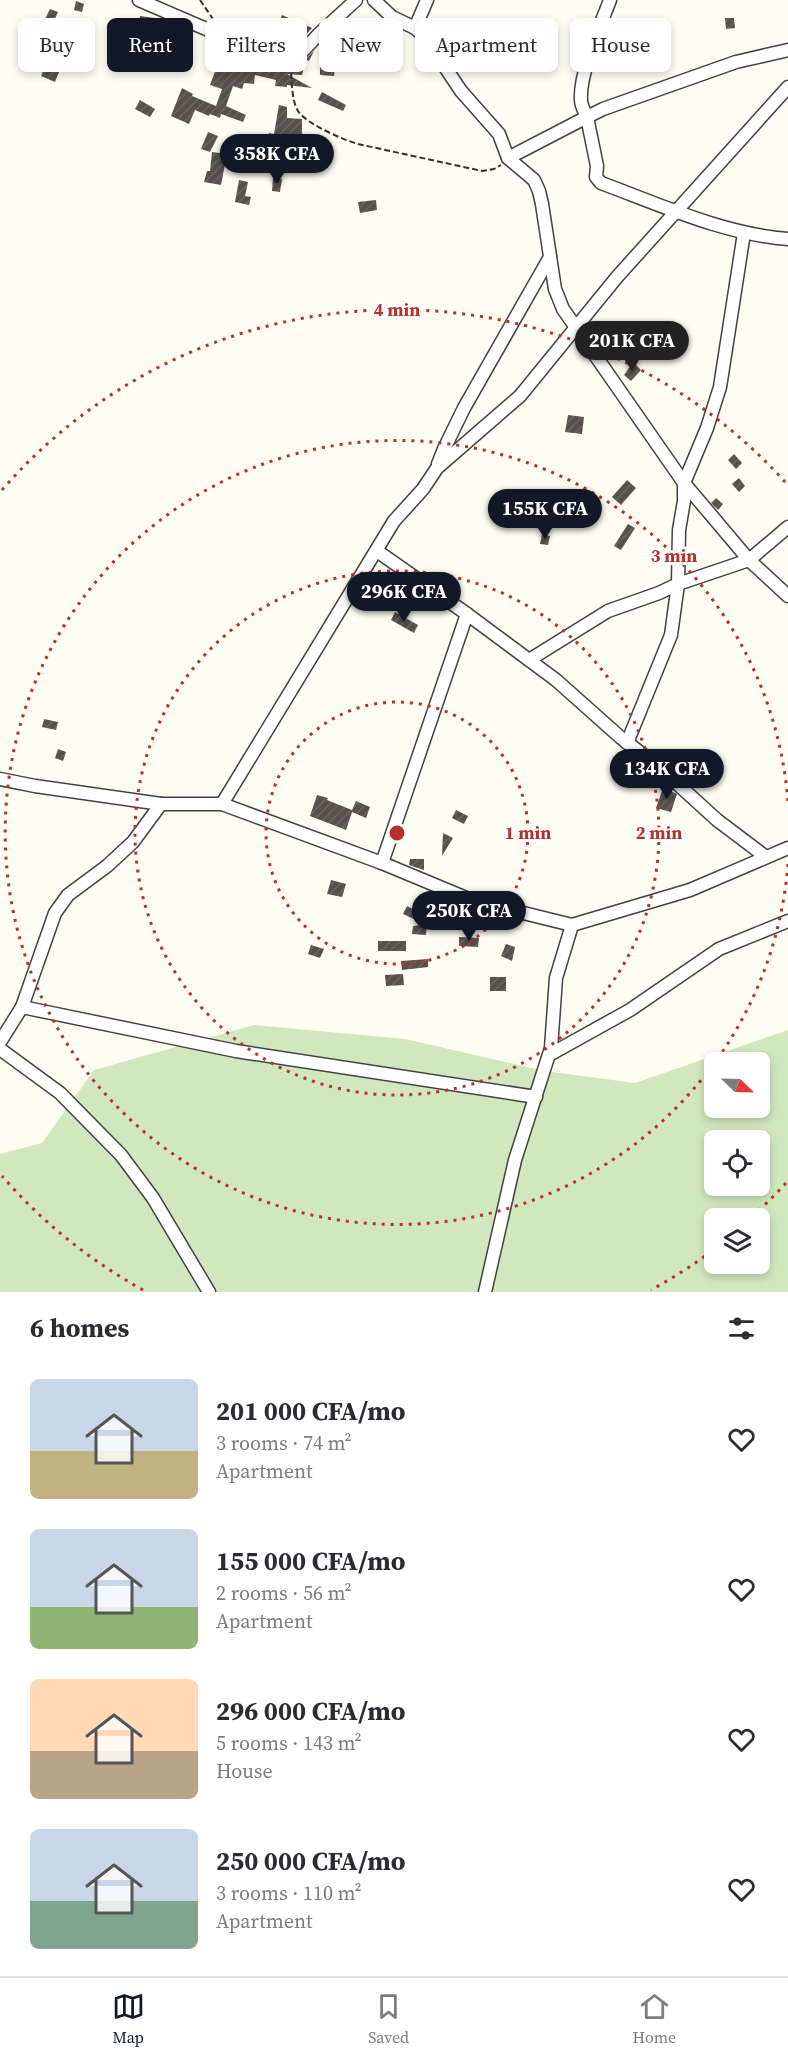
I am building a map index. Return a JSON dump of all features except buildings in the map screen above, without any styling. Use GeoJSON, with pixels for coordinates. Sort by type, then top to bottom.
{"type":"FeatureCollection","features":[{"type":"Feature","properties":{"kind":"street"},"geometry":{"type":"LineString","coordinates":[[139,0],[205,28]]}},
{"type":"Feature","properties":{"kind":"street"},"geometry":{"type":"LineString","coordinates":[[307,46],[356,0]]}},
{"type":"Feature","properties":{"kind":"street"},"geometry":{"type":"LineString","coordinates":[[374,0],[392,17],[415,28]]}},
{"type":"Feature","properties":{"kind":"street"},"geometry":{"type":"LineString","coordinates":[[420,18],[428,0]]}},
{"type":"Feature","properties":{"kind":"street"},"geometry":{"type":"LineString","coordinates":[[610,0],[581,89],[581,102],[587,117],[598,181],[676,212],[744,232],[788,239]]}},
{"type":"Feature","properties":{"kind":"street"},"geometry":{"type":"LineString","coordinates":[[508,158],[603,109],[736,62],[788,50]]}},
{"type":"Feature","properties":{"kind":"street"},"geometry":{"type":"LineString","coordinates":[[449,72],[470,102],[499,134],[508,158],[534,180],[539,191],[555,289],[563,309],[684,483],[748,560],[788,596]]}},
{"type":"Feature","properties":{"kind":"street"},"geometry":{"type":"LineString","coordinates":[[437,468],[520,396],[617,277],[788,87]]}},
{"type":"Feature","properties":{"kind":"street"},"geometry":{"type":"LineString","coordinates":[[627,743],[671,635],[678,584],[679,530],[684,501],[684,483],[707,428],[720,387],[744,232]]}},
{"type":"Feature","properties":{"kind":"street"},"geometry":{"type":"LineString","coordinates":[[222,804],[394,521],[423,489],[437,468],[464,408],[550,257]]}},
{"type":"Feature","properties":{"kind":"street"},"geometry":{"type":"LineString","coordinates":[[530,660],[608,611],[748,560],[788,527]]}},
{"type":"Feature","properties":{"kind":"street"},"geometry":{"type":"LineString","coordinates":[[377,550],[563,686],[627,743],[660,768],[717,820],[765,857]]}},
{"type":"Feature","properties":{"kind":"street"},"geometry":{"type":"LineString","coordinates":[[382,863],[467,614]]}},
{"type":"Feature","properties":{"kind":"street"},"geometry":{"type":"LineString","coordinates":[[0,779],[161,804],[222,804],[382,863],[471,900],[572,925],[690,890],[788,848]]}},
{"type":"Feature","properties":{"kind":"street"},"geometry":{"type":"LineString","coordinates":[[0,1042],[22,1007],[55,913],[68,895],[107,866],[133,842],[161,804]]}},
{"type":"Feature","properties":{"kind":"street"},"geometry":{"type":"LineString","coordinates":[[549,1055],[630,1010],[719,950],[788,921]]}},
{"type":"Feature","properties":{"kind":"street"},"geometry":{"type":"LineString","coordinates":[[485,1292],[515,1160],[549,1055],[552,1042],[556,978],[572,925]]}},
{"type":"Feature","properties":{"kind":"street"},"geometry":{"type":"LineString","coordinates":[[22,1007],[236,1051],[536,1097]]}},
{"type":"Feature","properties":{"kind":"street"},"geometry":{"type":"LineString","coordinates":[[0,1049],[60,1093],[121,1155],[153,1198],[209,1292]]}},
{"type":"Feature","properties":{"kind":"path"},"geometry":{"type":"LineString","coordinates":[[291,72],[298,111],[319,127],[342,139],[482,171],[494,169],[508,158]]}},
{"type":"Feature","properties":{"kind":"green space"},"geometry":{"type":"Polygon","coordinates":[[[254,1025],[405,1039],[545,1071],[635,1083],[704,1059],[704,1118],[770,1118],[770,1052],[724,1052],[788,1030],[788,1292],[0,1292],[0,1154],[42,1143],[94,1070],[254,1025]]]}}]}
